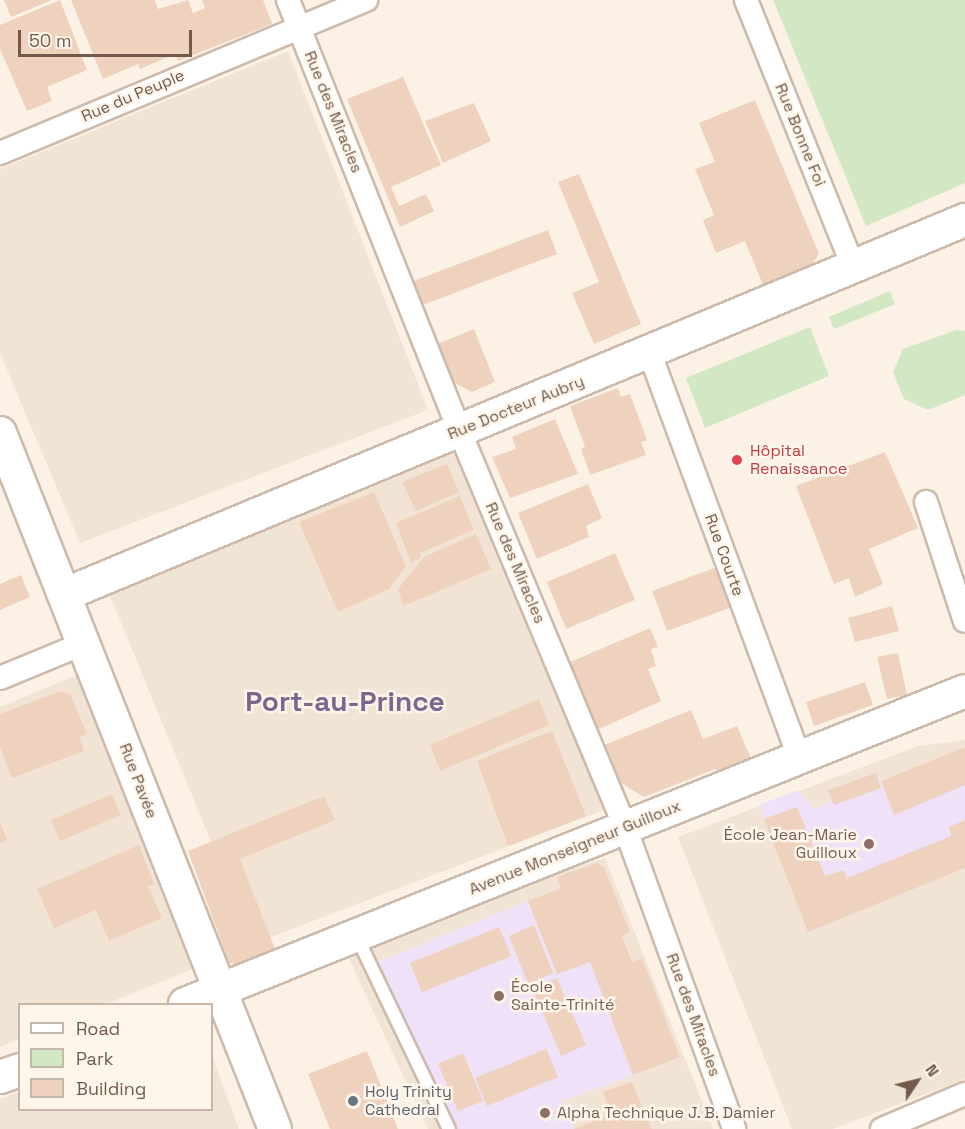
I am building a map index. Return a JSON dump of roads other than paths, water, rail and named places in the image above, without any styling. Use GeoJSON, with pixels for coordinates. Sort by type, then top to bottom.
{"type":"FeatureCollection","features":[{"type":"Feature","properties":{"kind":"street","name":"Rue des Miracles"},"geometry":{"type":"LineString","coordinates":[[288,0],[459,430],[626,830],[734,1129]]}},
{"type":"Feature","properties":{"kind":"street","name":"Rue du Peuple"},"geometry":{"type":"LineString","coordinates":[[0,153],[299,26],[366,0]]}},
{"type":"Feature","properties":{"kind":"street","name":"Rue Bonne Foi"},"geometry":{"type":"LineString","coordinates":[[746,0],[854,269]]}},
{"type":"Feature","properties":{"kind":"street","name":"Rue Docteur Aubry"},"geometry":{"type":"LineString","coordinates":[[66,594],[459,430],[650,354],[965,220]]}},
{"type":"Feature","properties":{"kind":"street","name":"Rue Courte"},"geometry":{"type":"LineString","coordinates":[[650,354],[799,756]]}},
{"type":"Feature","properties":{"kind":"street","name":"Rue Pavée"},"geometry":{"type":"LineString","coordinates":[[0,433],[66,594],[219,991],[275,1129]]}},
{"type":"Feature","properties":{"kind":"street"},"geometry":{"type":"LineString","coordinates":[[926,502],[965,621]]}},
{"type":"Feature","properties":{"kind":"street"},"geometry":{"type":"LineString","coordinates":[[0,678],[85,643]]}},
{"type":"Feature","properties":{"kind":"street","name":"Avenue Monseigneur Guilloux"},"geometry":{"type":"LineString","coordinates":[[190,1003],[356,934],[626,830],[799,756],[965,692]]}},
{"type":"Feature","properties":{"kind":"street"},"geometry":{"type":"LineString","coordinates":[[0,1077],[18,1071]]}},
{"type":"Feature","properties":{"kind":"street"},"geometry":{"type":"LineString","coordinates":[[882,1129],[965,1094]]}},
{"type":"Feature","properties":{"kind":"lane"},"geometry":{"type":"LineString","coordinates":[[356,934],[449,1129]]}},
{"type":"Feature","properties":{"kind":"place","name":"Hôpital Renaissance"},"geometry":{"type":"Point","coordinates":[737,460]}},
{"type":"Feature","properties":{"kind":"place","name":"École Jean-Marie Guilloux"},"geometry":{"type":"Point","coordinates":[869,844]}},
{"type":"Feature","properties":{"kind":"place","name":"École Sainte-Trinité"},"geometry":{"type":"Point","coordinates":[499,996]}},
{"type":"Feature","properties":{"kind":"place","name":"Holy Trinity Cathedral"},"geometry":{"type":"Point","coordinates":[353,1101]}},
{"type":"Feature","properties":{"kind":"place","name":"Alpha Technique J. B. Damier"},"geometry":{"type":"Point","coordinates":[545,1113]}},
{"type":"Feature","properties":{"kind":"district","name":"Port-au-Prince"},"geometry":{"type":"Point","coordinates":[345,701]}}]}
